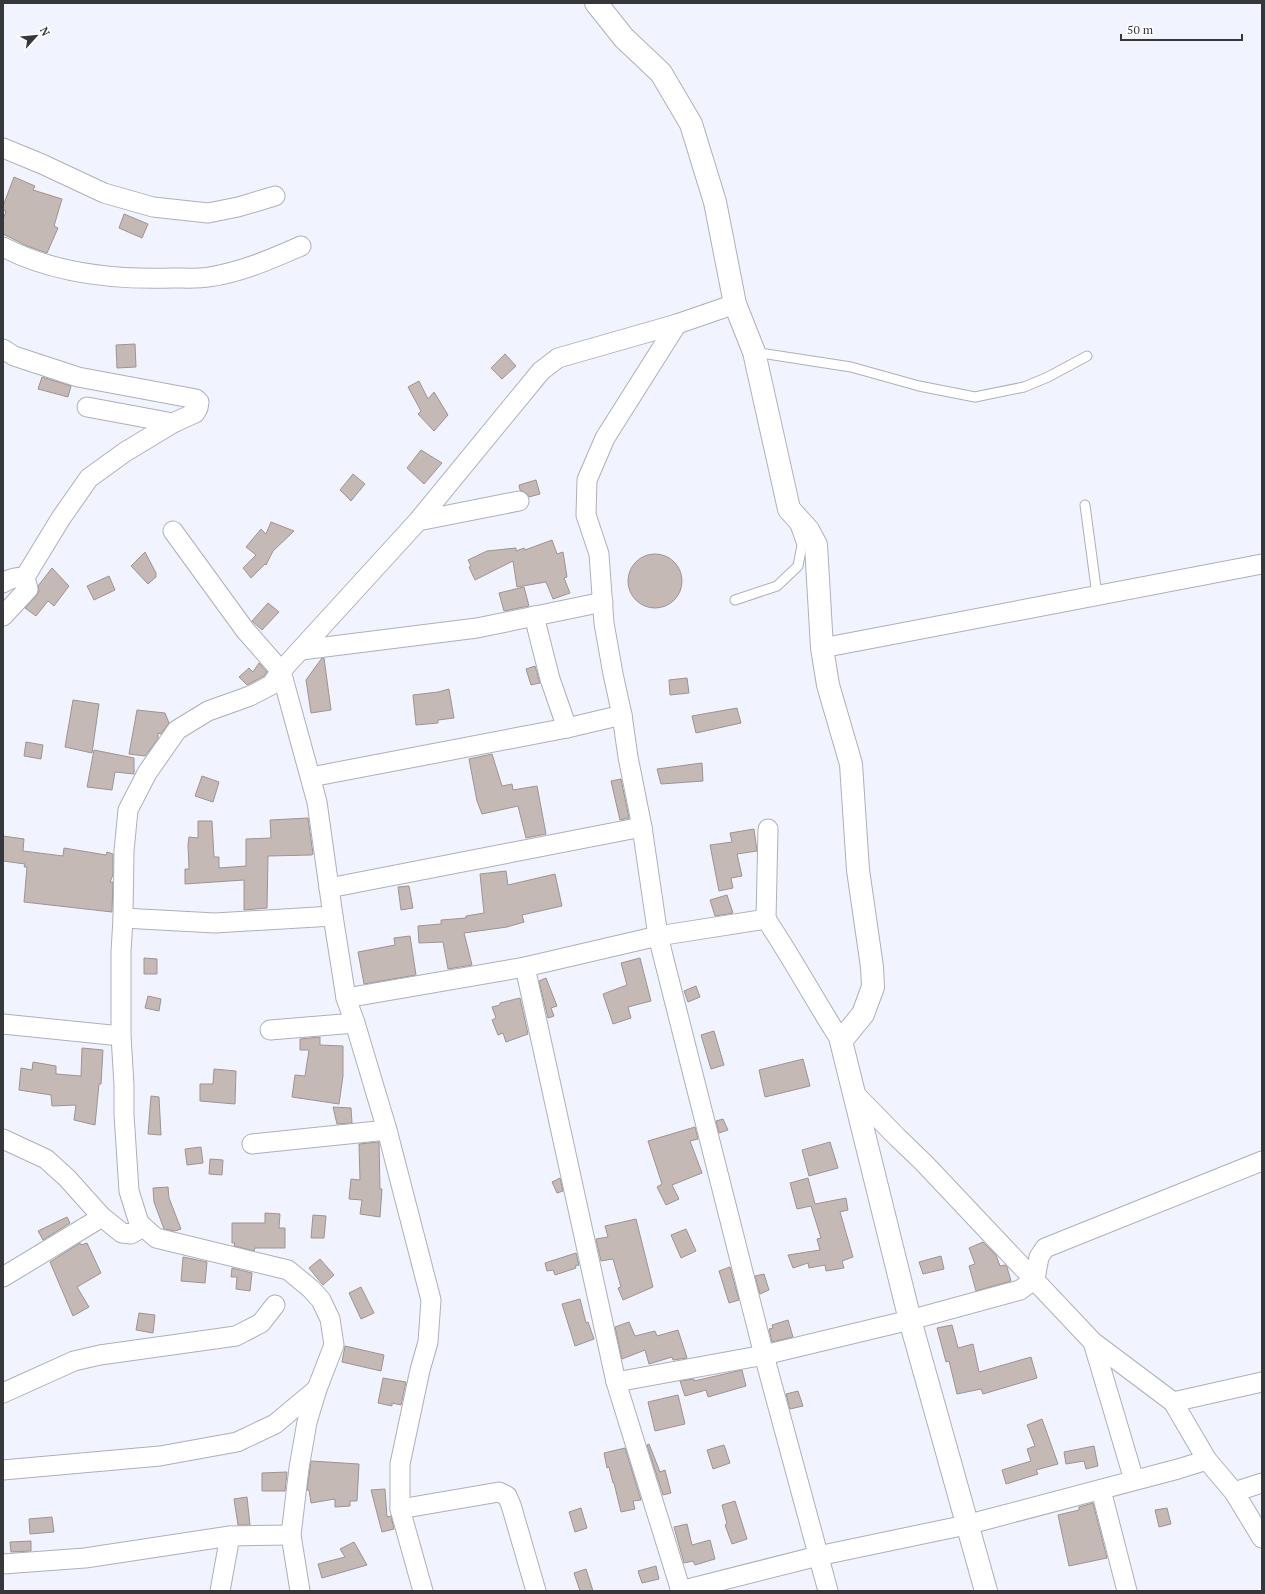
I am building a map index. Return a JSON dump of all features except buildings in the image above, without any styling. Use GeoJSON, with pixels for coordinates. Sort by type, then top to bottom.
{"type":"FeatureCollection","features":[{"type":"Feature","properties":{"kind":"street"},"geometry":{"type":"LineString","coordinates":[[596,3],[624,38],[661,72],[691,124],[715,202],[735,304],[754,352],[789,509],[808,530],[816,545],[822,648],[828,685],[850,764],[858,870],[872,967],[873,987],[863,1014],[841,1041]]}},
{"type":"Feature","properties":{"kind":"street"},"geometry":{"type":"LineString","coordinates":[[3,148],[42,164],[104,193],[153,207],[208,213],[238,207],[275,196]]}},
{"type":"Feature","properties":{"kind":"street"},"geometry":{"type":"LineString","coordinates":[[3,247],[34,261],[66,270],[107,276],[153,279],[207,278],[262,263],[302,246]]}},
{"type":"Feature","properties":{"kind":"street"},"geometry":{"type":"LineString","coordinates":[[5,1142],[46,1159],[67,1178],[102,1217],[122,1233],[132,1234],[138,1230],[139,1223],[129,1191],[124,1114],[121,1036],[121,952],[124,851],[128,810],[147,773],[177,730],[208,711],[250,696],[271,685],[418,521],[541,371],[558,358],[677,324],[735,304]]}},
{"type":"Feature","properties":{"kind":"street"},"geometry":{"type":"LineString","coordinates":[[677,324],[605,438],[588,480],[586,515],[599,554],[604,623],[642,827],[658,936],[764,1355],[828,1591]]}},
{"type":"Feature","properties":{"kind":"street"},"geometry":{"type":"LineString","coordinates":[[3,349],[14,356],[78,377],[196,398],[199,402],[195,413],[173,423],[124,452],[89,478],[61,518],[25,577],[28,589],[3,616]]}},
{"type":"Feature","properties":{"kind":"street"},"geometry":{"type":"LineString","coordinates":[[87,407],[173,423]]}},
{"type":"Feature","properties":{"kind":"street"},"geometry":{"type":"LineString","coordinates":[[418,521],[519,501]]}},
{"type":"Feature","properties":{"kind":"street"},"geometry":{"type":"LineString","coordinates":[[173,531],[245,630],[282,671],[317,802],[346,998],[387,1130],[431,1300],[428,1342],[420,1370],[400,1464],[400,1509],[423,1591]]}},
{"type":"Feature","properties":{"kind":"street"},"geometry":{"type":"LineString","coordinates":[[822,648],[1262,564]]}},
{"type":"Feature","properties":{"kind":"street"},"geometry":{"type":"LineString","coordinates":[[3,583],[16,577],[25,577]]}},
{"type":"Feature","properties":{"kind":"street"},"geometry":{"type":"LineString","coordinates":[[301,650],[477,628],[603,602]]}},
{"type":"Feature","properties":{"kind":"street"},"geometry":{"type":"LineString","coordinates":[[534,616],[550,679],[567,728]]}},
{"type":"Feature","properties":{"kind":"street"},"geometry":{"type":"LineString","coordinates":[[311,777],[567,728],[622,715]]}},
{"type":"Feature","properties":{"kind":"street"},"geometry":{"type":"LineString","coordinates":[[329,888],[642,827]]}},
{"type":"Feature","properties":{"kind":"street"},"geometry":{"type":"LineString","coordinates":[[768,829],[766,919],[788,951],[841,1041],[910,1320],[966,1525],[986,1591]]}},
{"type":"Feature","properties":{"kind":"street"},"geometry":{"type":"LineString","coordinates":[[123,918],[215,923],[333,916]]}},
{"type":"Feature","properties":{"kind":"street"},"geometry":{"type":"LineString","coordinates":[[346,998],[525,967],[658,936],[766,919]]}},
{"type":"Feature","properties":{"kind":"street"},"geometry":{"type":"LineString","coordinates":[[525,967],[616,1382],[681,1591],[818,1556],[966,1525],[1101,1490],[1207,1460]]}},
{"type":"Feature","properties":{"kind":"street"},"geometry":{"type":"LineString","coordinates":[[270,1030],[355,1023]]}},
{"type":"Feature","properties":{"kind":"street"},"geometry":{"type":"LineString","coordinates":[[3,1024],[121,1036]]}},
{"type":"Feature","properties":{"kind":"street"},"geometry":{"type":"LineString","coordinates":[[854,1092],[1035,1279],[1093,1342],[1173,1402],[1207,1460],[1234,1492],[1262,1538]]}},
{"type":"Feature","properties":{"kind":"street"},"geometry":{"type":"LineString","coordinates":[[252,1144],[387,1130]]}},
{"type":"Feature","properties":{"kind":"street"},"geometry":{"type":"LineString","coordinates":[[616,1382],[764,1355],[910,1320],[1020,1290],[1035,1279],[1039,1257],[1045,1248],[1262,1160]]}},
{"type":"Feature","properties":{"kind":"street"},"geometry":{"type":"LineString","coordinates":[[3,1277],[102,1217]]}},
{"type":"Feature","properties":{"kind":"street"},"geometry":{"type":"LineString","coordinates":[[139,1223],[156,1238],[288,1270],[311,1289],[321,1300],[330,1319],[334,1345],[317,1389],[307,1422],[291,1535],[300,1591]]}},
{"type":"Feature","properties":{"kind":"street"},"geometry":{"type":"LineString","coordinates":[[3,1393],[74,1361],[100,1355],[236,1336],[261,1323],[275,1305]]}},
{"type":"Feature","properties":{"kind":"street"},"geometry":{"type":"LineString","coordinates":[[1093,1342],[1134,1480]]}},
{"type":"Feature","properties":{"kind":"street"},"geometry":{"type":"LineString","coordinates":[[1173,1402],[1262,1382]]}},
{"type":"Feature","properties":{"kind":"street"},"geometry":{"type":"LineString","coordinates":[[3,1470],[160,1456],[237,1442],[274,1424],[317,1389]]}},
{"type":"Feature","properties":{"kind":"street"},"geometry":{"type":"LineString","coordinates":[[1234,1492],[1262,1484]]}},
{"type":"Feature","properties":{"kind":"street"},"geometry":{"type":"LineString","coordinates":[[1101,1490],[1127,1591]]}},
{"type":"Feature","properties":{"kind":"street"},"geometry":{"type":"LineString","coordinates":[[400,1509],[499,1492],[507,1496],[536,1591]]}},
{"type":"Feature","properties":{"kind":"street"},"geometry":{"type":"LineString","coordinates":[[3,1564],[85,1558],[230,1536],[291,1535]]}},
{"type":"Feature","properties":{"kind":"street"},"geometry":{"type":"LineString","coordinates":[[220,1591],[230,1536]]}},
{"type":"Feature","properties":{"kind":"lane"},"geometry":{"type":"LineString","coordinates":[[754,352],[851,368],[920,386],[975,397],[1024,387],[1048,377],[1087,356]]}},
{"type":"Feature","properties":{"kind":"lane"},"geometry":{"type":"LineString","coordinates":[[1085,506],[1097,595]]}},
{"type":"Feature","properties":{"kind":"lane"},"geometry":{"type":"LineString","coordinates":[[735,600],[777,586],[798,566],[802,545],[789,509]]}}]}
